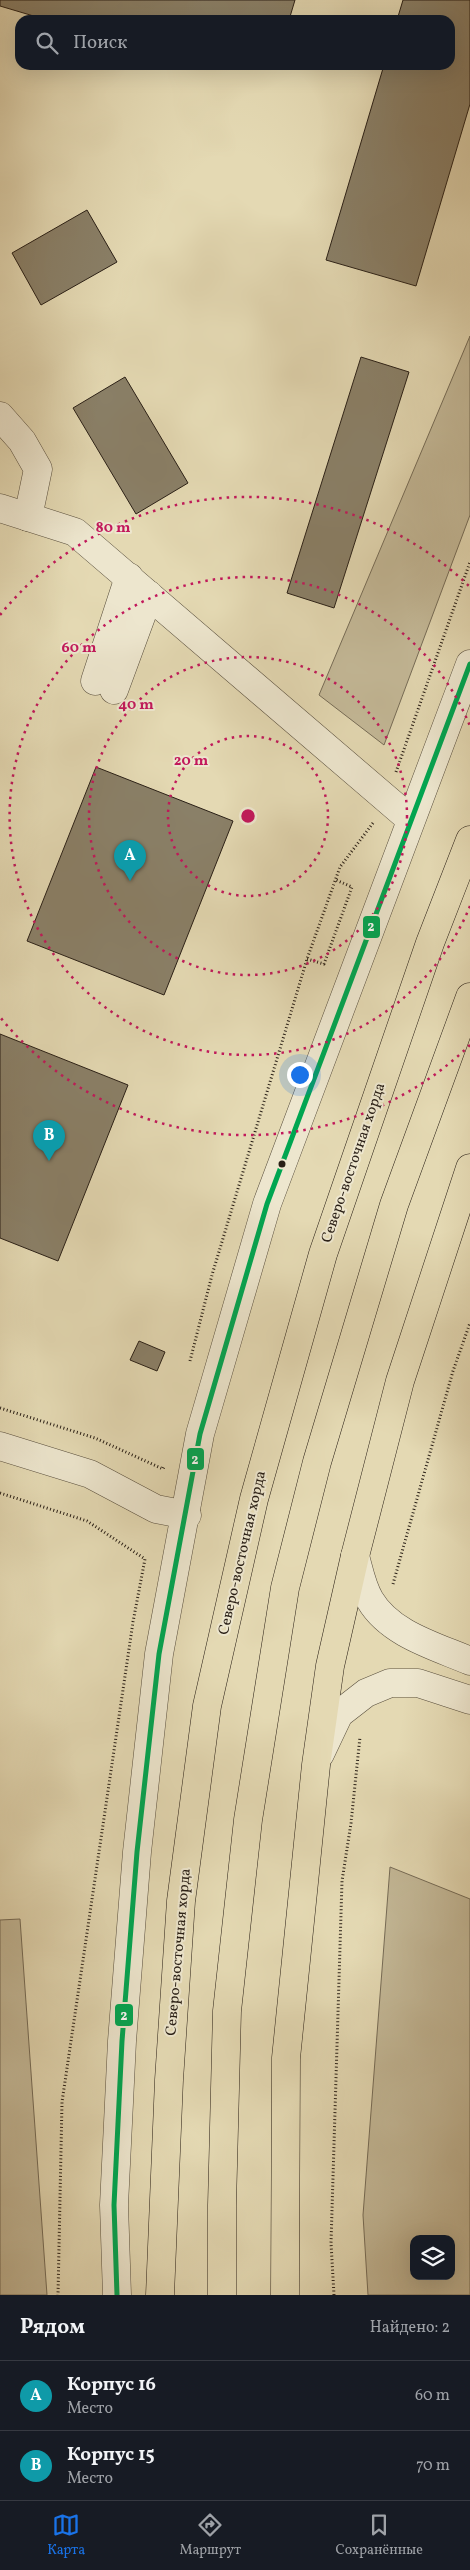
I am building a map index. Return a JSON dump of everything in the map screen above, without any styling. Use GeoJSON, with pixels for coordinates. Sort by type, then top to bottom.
{"type":"FeatureCollection","features":[{"type":"Feature","properties":{"kind":"main road","name":"Северо-восточная хорда"},"geometry":{"type":"LineString","coordinates":[[160,2295],[169,2080],[181,1901],[207,1706],[254,1499],[323,1254],[430,943],[470,840]]}},
{"type":"Feature","properties":{"kind":"main road"},"geometry":{"type":"LineString","coordinates":[[222,2295],[227,2011],[248,1820],[285,1588],[317,1462],[394,1206],[470,997]]}},
{"type":"Feature","properties":{"kind":"main road"},"geometry":{"type":"LineString","coordinates":[[285,2295],[286,2058],[316,1765],[330,1666],[354,1556],[400,1381],[470,1168]]}},
{"type":"Feature","properties":{"kind":"street"},"geometry":{"type":"LineString","coordinates":[[0,416],[22,441],[38,469],[28,517]]}},
{"type":"Feature","properties":{"kind":"street"},"geometry":{"type":"LineString","coordinates":[[0,508],[75,532],[410,819]]}},
{"type":"Feature","properties":{"kind":"street"},"geometry":{"type":"LineString","coordinates":[[105,686],[139,586]]}},
{"type":"Feature","properties":{"kind":"street"},"geometry":{"type":"LineString","coordinates":[[117,2295],[116,2176],[122,2041],[137,1852],[159,1654],[187,1515],[200,1434],[267,1204],[410,819],[470,664]]}},
{"type":"Feature","properties":{"kind":"street"},"geometry":{"type":"LineString","coordinates":[[0,1446],[90,1474],[156,1509],[187,1515]]}},
{"type":"Feature","properties":{"kind":"street"},"geometry":{"type":"LineString","coordinates":[[354,1556],[368,1598],[383,1619],[420,1640],[470,1661]]}},
{"type":"Feature","properties":{"kind":"street"},"geometry":{"type":"LineString","coordinates":[[316,1765],[340,1714],[366,1693],[390,1683],[418,1683],[470,1700]]}},
{"type":"Feature","properties":{"kind":"path"},"geometry":{"type":"LineString","coordinates":[[396,773],[470,562]]}},
{"type":"Feature","properties":{"kind":"path"},"geometry":{"type":"LineString","coordinates":[[190,1362],[212,1275],[307,958],[340,867],[377,817]]}},
{"type":"Feature","properties":{"kind":"path"},"geometry":{"type":"LineString","coordinates":[[307,958],[324,964],[352,887],[336,880]]}},
{"type":"Feature","properties":{"kind":"path"},"geometry":{"type":"LineString","coordinates":[[392,1589],[453,1371],[470,1323]]}},
{"type":"Feature","properties":{"kind":"path"},"geometry":{"type":"LineString","coordinates":[[0,1408],[95,1438],[164,1469],[166,1459]]}},
{"type":"Feature","properties":{"kind":"path"},"geometry":{"type":"LineString","coordinates":[[0,1493],[87,1521],[145,1559],[133,1622],[62,2102],[58,2295]]}},
{"type":"Feature","properties":{"kind":"path"},"geometry":{"type":"LineString","coordinates":[[334,2295],[331,2243],[342,1881],[351,1823],[360,1734]]}},
{"type":"Feature","properties":{"kind":"shaded area"},"geometry":{"type":"Polygon","coordinates":[[[470,336],[470,515],[384,745],[319,695],[470,336]]]}},
{"type":"Feature","properties":{"kind":"shaded area"},"geometry":{"type":"Polygon","coordinates":[[[390,1867],[470,1899],[470,2295],[368,2295],[363,2215],[390,1867]]]}},
{"type":"Feature","properties":{"kind":"shaded area"},"geometry":{"type":"Polygon","coordinates":[[[20,1919],[47,2295],[0,2295],[0,1920],[20,1919]]]}},
{"type":"Feature","properties":{"kind":"building"},"geometry":{"type":"Polygon","coordinates":[[[0,0],[295,0],[290,15],[30,15],[0,6],[0,0]]]}},
{"type":"Feature","properties":{"kind":"building"},"geometry":{"type":"Polygon","coordinates":[[[403,0],[470,0],[470,104],[416,286],[326,260],[383,70],[455,70],[455,15],[398,15],[403,0]]]}},
{"type":"Feature","properties":{"kind":"building"},"geometry":{"type":"Polygon","coordinates":[[[87,210],[117,262],[41,305],[12,253],[87,210]]]}},
{"type":"Feature","properties":{"kind":"building"},"geometry":{"type":"Polygon","coordinates":[[[361,357],[409,372],[334,608],[287,593],[361,357]]]}},
{"type":"Feature","properties":{"kind":"building"},"geometry":{"type":"Polygon","coordinates":[[[125,377],[188,483],[136,514],[73,408],[125,377]]]}},
{"type":"Feature","properties":{"kind":"building"},"geometry":{"type":"Polygon","coordinates":[[[96,767],[233,821],[164,995],[27,941],[96,767]]]}},
{"type":"Feature","properties":{"kind":"building"},"geometry":{"type":"Polygon","coordinates":[[[0,1034],[128,1085],[58,1261],[0,1238],[0,1034]]]}},
{"type":"Feature","properties":{"kind":"building"},"geometry":{"type":"Polygon","coordinates":[[[139,1341],[165,1352],[157,1371],[130,1360],[139,1341]]]}},
{"type":"Feature","properties":{"kind":"transit line","name":"2"},"geometry":{"type":"LineString","coordinates":[[117,2295],[114,2205],[122,2041],[137,1852],[159,1654],[200,1434],[267,1204],[470,664]]}},
{"type":"Feature","properties":{"kind":"place","name":"Корпус 16"},"geometry":{"type":"Point","coordinates":[130,881]}},
{"type":"Feature","properties":{"kind":"place","name":"Корпус 15"},"geometry":{"type":"Point","coordinates":[49,1161]}}]}
